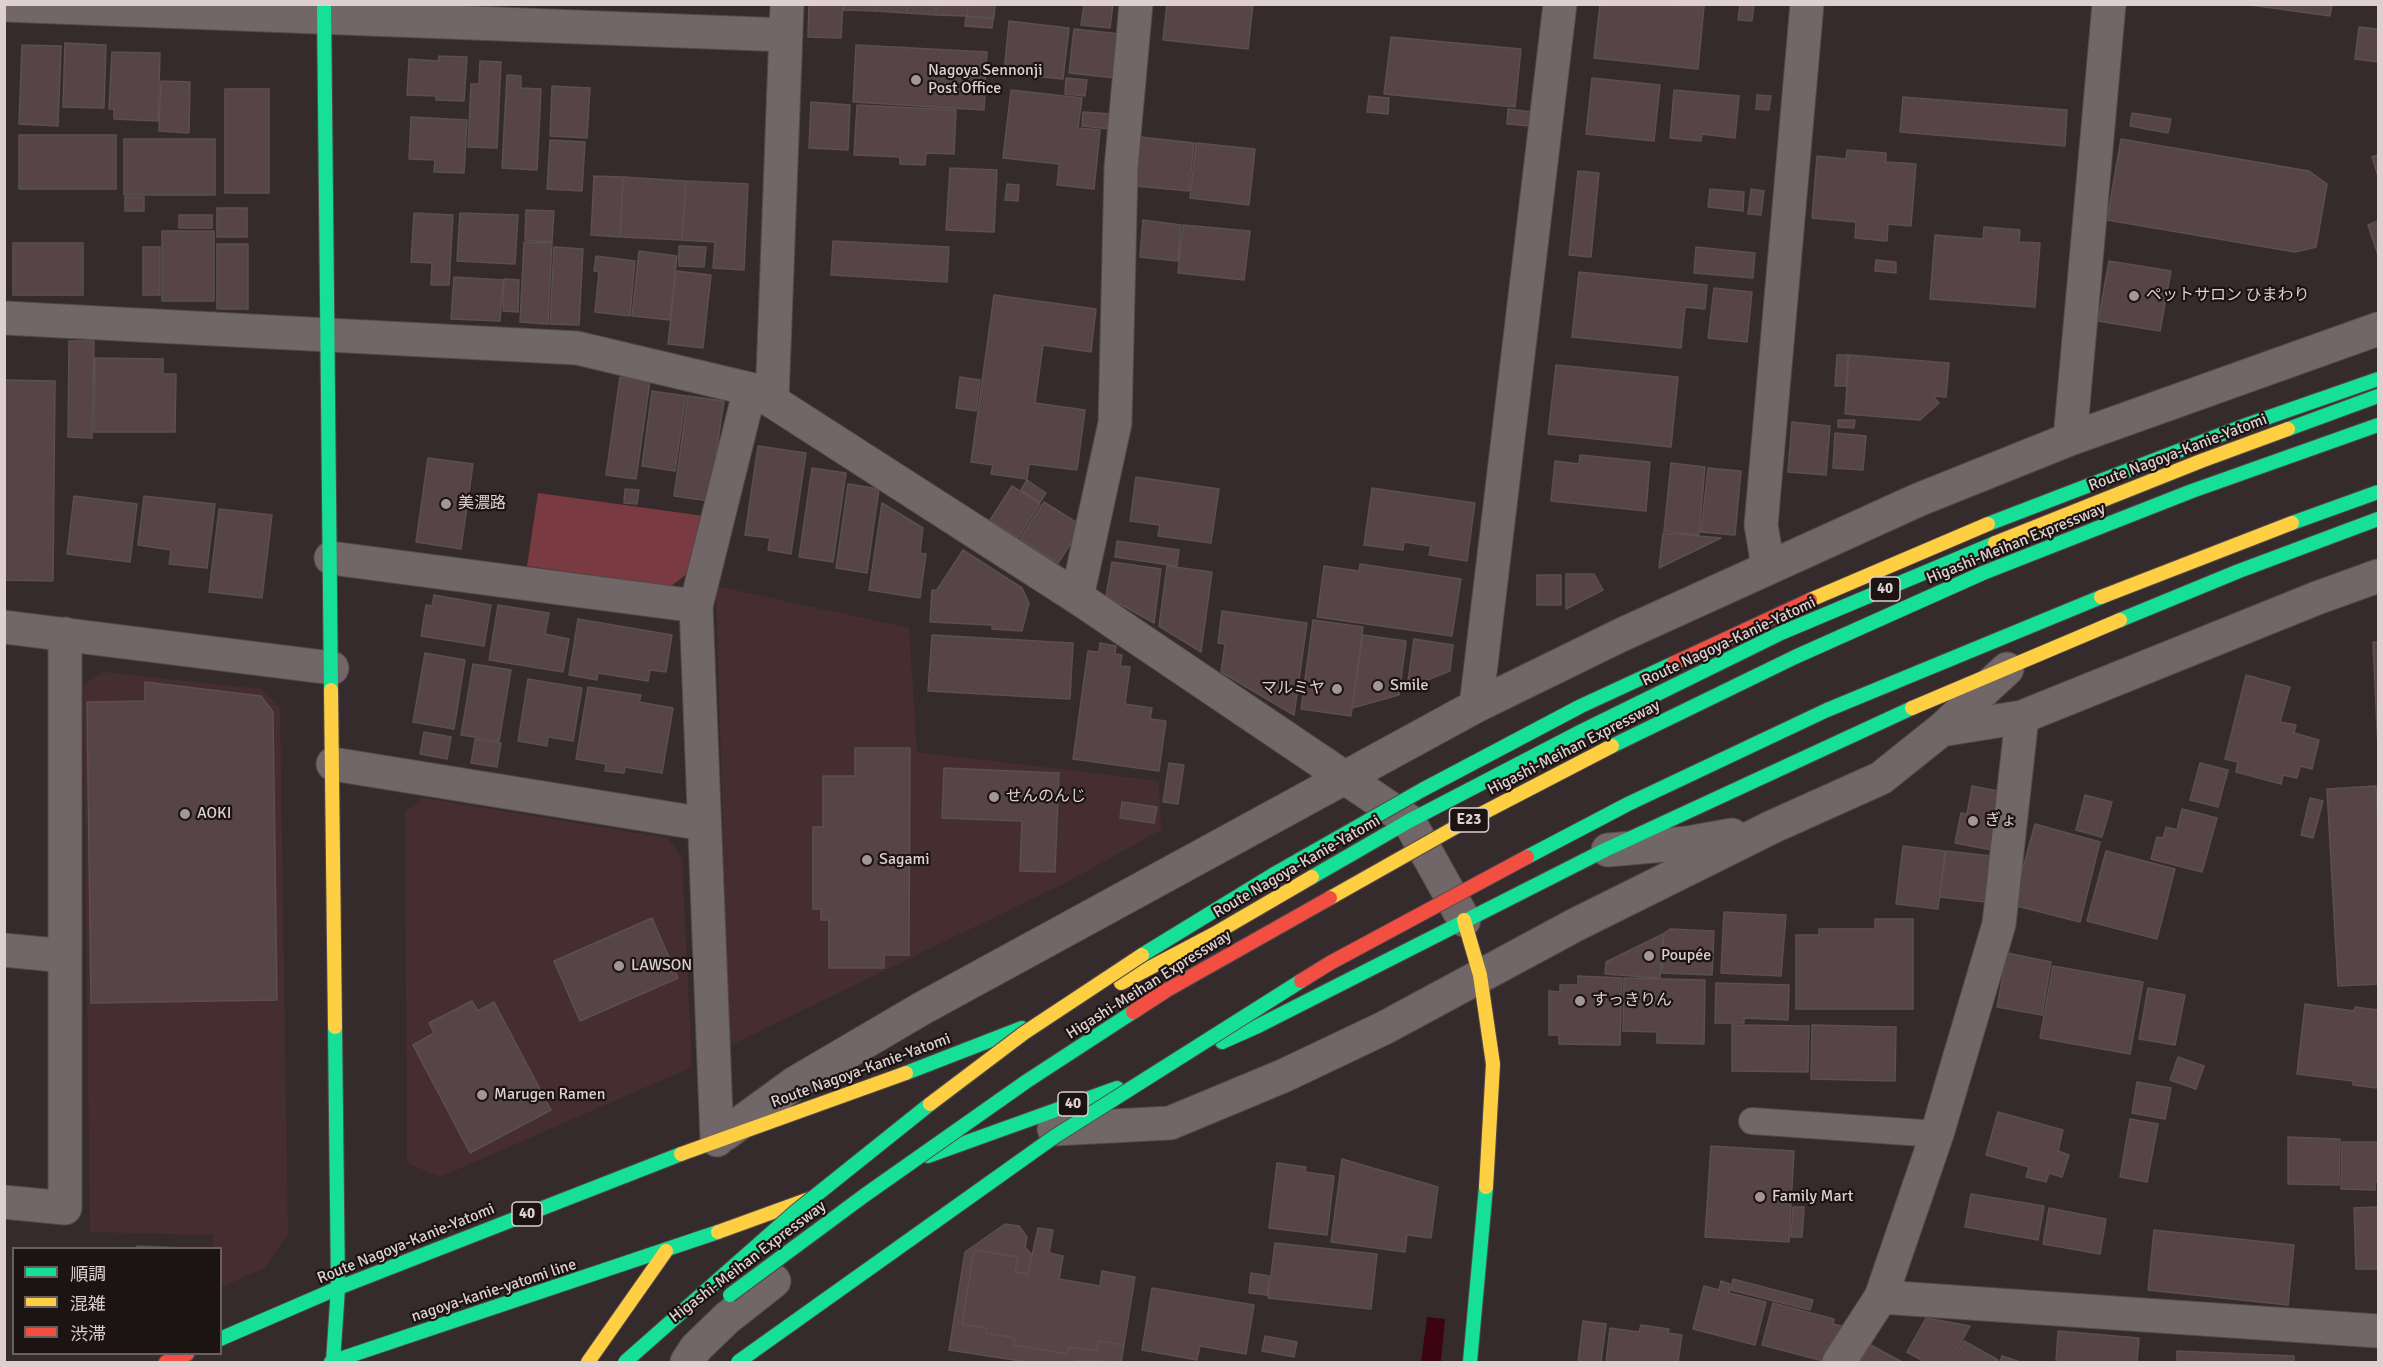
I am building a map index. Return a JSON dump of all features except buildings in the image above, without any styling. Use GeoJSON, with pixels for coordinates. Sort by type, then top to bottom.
{"type":"FeatureCollection","features":[{"type":"Feature","properties":{"kind":"main road"},"geometry":{"type":"LineString","coordinates":[[324,11],[338,1288],[333,1362]]}},
{"type":"Feature","properties":{"kind":"main road"},"geometry":{"type":"LineString","coordinates":[[625,1362],[795,1212],[898,1128],[1024,1033],[1147,951],[1276,873],[1412,796],[1581,706],[1790,609],[2012,514],[2246,425],[2379,379]]}},
{"type":"Feature","properties":{"kind":"main road","name":"Route Nagoya-Kanie-Yatomi"},"geometry":{"type":"LineString","coordinates":[[222,1338],[338,1288],[717,1140],[1003,1037],[1110,988],[1214,934],[1408,821],[1580,732],[1781,633],[1990,544],[2201,460],[2379,396]]}},
{"type":"Feature","properties":{"kind":"main road","name":"Higashi-Meihan Expressway"},"geometry":{"type":"LineString","coordinates":[[715,1307],[865,1195],[1027,1081],[1167,990],[1464,823],[1605,749],[1795,657],[1983,573],[2192,491],[2379,425]]}},
{"type":"Feature","properties":{"kind":"main road"},"geometry":{"type":"LineString","coordinates":[[738,1362],[1064,1131],[1330,963],[1476,883],[1628,804],[1827,710],[2032,624],[2250,539],[2379,492]]}},
{"type":"Feature","properties":{"kind":"main road","name":"40"},"geometry":{"type":"LineString","coordinates":[[666,1251],[1130,1083],[1258,1026],[1605,850],[1880,722],[2013,664],[2239,571],[2379,519]]}},
{"type":"Feature","properties":{"kind":"main road"},"geometry":{"type":"LineString","coordinates":[[1464,920],[1480,975],[1493,1064],[1485,1196],[1470,1362]]}},
{"type":"Feature","properties":{"kind":"main road"},"geometry":{"type":"LineString","coordinates":[[588,1362],[666,1251]]}},
{"type":"Feature","properties":{"kind":"main road","name":"nagoya-kanie-yatomi line"},"geometry":{"type":"LineString","coordinates":[[333,1362],[666,1251]]}},
{"type":"Feature","properties":{"kind":"main road","name":"Higashi-Meihan Expressway"},"geometry":{"type":"LineString","coordinates":[[640,1362],[682,1348]]}},
{"type":"Feature","properties":{"kind":"main road"},"geometry":{"type":"LineString","coordinates":[[166,1362],[182,1355]]}},
{"type":"Feature","properties":{"kind":"street"},"geometry":{"type":"LineString","coordinates":[[1077,597],[1115,423],[1121,168],[1136,4]]}},
{"type":"Feature","properties":{"kind":"street"},"geometry":{"type":"LineString","coordinates":[[1476,706],[1560,4]]}},
{"type":"Feature","properties":{"kind":"street"},"geometry":{"type":"LineString","coordinates":[[1768,566],[1761,525],[1808,4]]}},
{"type":"Feature","properties":{"kind":"street"},"geometry":{"type":"LineString","coordinates":[[2070,439],[2109,4]]}},
{"type":"Feature","properties":{"kind":"street"},"geometry":{"type":"LineString","coordinates":[[4,5],[787,20],[761,395],[696,606],[717,1140]]}},
{"type":"Feature","properties":{"kind":"street"},"geometry":{"type":"LineString","coordinates":[[4,318],[328,333],[577,348],[761,395],[1077,597],[1408,821],[1464,920]]}},
{"type":"Feature","properties":{"kind":"street"},"geometry":{"type":"LineString","coordinates":[[717,1140],[795,1083],[921,1009],[1476,706],[1768,566],[1918,500],[2070,439],[2379,328]]}},
{"type":"Feature","properties":{"kind":"street"},"geometry":{"type":"LineString","coordinates":[[331,558],[696,606]]}},
{"type":"Feature","properties":{"kind":"street"},"geometry":{"type":"LineString","coordinates":[[1941,730],[2022,717],[2317,598],[2379,576]]}},
{"type":"Feature","properties":{"kind":"street"},"geometry":{"type":"LineString","coordinates":[[4,627],[332,668]]}},
{"type":"Feature","properties":{"kind":"street"},"geometry":{"type":"LineString","coordinates":[[4,1202],[65,1208],[65,634]]}},
{"type":"Feature","properties":{"kind":"street"},"geometry":{"type":"LineString","coordinates":[[1001,1131],[1110,1128],[1170,1123],[1283,1076],[1384,1028],[1575,925],[1772,827],[1881,778],[1941,730],[2013,664]]}},
{"type":"Feature","properties":{"kind":"street"},"geometry":{"type":"LineString","coordinates":[[1839,1362],[1881,1298],[1937,1134],[1999,924],[2022,717]]}},
{"type":"Feature","properties":{"kind":"street"},"geometry":{"type":"LineString","coordinates":[[333,764],[704,824]]}},
{"type":"Feature","properties":{"kind":"street"},"geometry":{"type":"LineString","coordinates":[[1605,850],[1687,843],[1772,827]]}},
{"type":"Feature","properties":{"kind":"street"},"geometry":{"type":"LineString","coordinates":[[4,950],[65,956]]}},
{"type":"Feature","properties":{"kind":"street"},"geometry":{"type":"LineString","coordinates":[[682,1348],[696,1348],[727,1318],[844,1222],[868,1178]]}},
{"type":"Feature","properties":{"kind":"street"},"geometry":{"type":"LineString","coordinates":[[1881,1298],[2379,1331]]}},
{"type":"Feature","properties":{"kind":"lane"},"geometry":{"type":"LineString","coordinates":[[1752,1121],[1937,1134]]}},
{"type":"Feature","properties":{"kind":"shaded area"},"geometry":{"type":"Polygon","coordinates":[[[538,493],[704,516],[687,574],[671,586],[527,566],[538,493]]]}},
{"type":"Feature","properties":{"kind":"shaded area"},"geometry":{"type":"Polygon","coordinates":[[[716,586],[909,628],[917,752],[1159,781],[1161,830],[1063,884],[729,1046],[716,586]]]}},
{"type":"Feature","properties":{"kind":"shaded area"},"geometry":{"type":"Polygon","coordinates":[[[103,672],[261,689],[280,708],[288,1235],[264,1268],[222,1287],[222,1247],[213,1247],[213,1235],[90,1232],[83,685],[103,672]]]}},
{"type":"Feature","properties":{"kind":"shaded area"},"geometry":{"type":"Polygon","coordinates":[[[423,798],[668,838],[682,859],[692,1067],[440,1177],[407,1163],[405,812],[423,798]]]}},
{"type":"Feature","properties":{"kind":"shaded area"},"geometry":{"type":"Polygon","coordinates":[[[1427,1317],[1445,1319],[1441,1362],[1421,1362],[1427,1317]]]}},
{"type":"Feature","properties":{"kind":"traffic: fast"},"geometry":{"type":"LineString","coordinates":[[324,4],[331,690]]}},
{"type":"Feature","properties":{"kind":"traffic: fast"},"geometry":{"type":"LineString","coordinates":[[1988,524],[2246,425],[2378,379]]}},
{"type":"Feature","properties":{"kind":"traffic: fast"},"geometry":{"type":"LineString","coordinates":[[2288,429],[2378,396]]}},
{"type":"Feature","properties":{"kind":"traffic: fast"},"geometry":{"type":"LineString","coordinates":[[1612,746],[1795,657],[1983,573],[2192,491],[2378,425]]}},
{"type":"Feature","properties":{"kind":"traffic: fast"},"geometry":{"type":"LineString","coordinates":[[2292,523],[2378,492]]}},
{"type":"Feature","properties":{"kind":"traffic: fast"},"geometry":{"type":"LineString","coordinates":[[2120,620],[2239,571],[2378,519]]}},
{"type":"Feature","properties":{"kind":"traffic: fast"},"geometry":{"type":"LineString","coordinates":[[1312,877],[1409,821],[1580,732],[1781,633],[1995,543]]}},
{"type":"Feature","properties":{"kind":"traffic: fast"},"geometry":{"type":"LineString","coordinates":[[1527,857],[1628,804],[1827,710],[2101,597]]}},
{"type":"Feature","properties":{"kind":"traffic: fast"},"geometry":{"type":"LineString","coordinates":[[1142,955],[1276,873],[1422,790],[1581,706],[1674,663]]}},
{"type":"Feature","properties":{"kind":"traffic: fast"},"geometry":{"type":"LineString","coordinates":[[1222,1042],[1258,1026],[1605,850],[1912,708]]}},
{"type":"Feature","properties":{"kind":"traffic: fast"},"geometry":{"type":"LineString","coordinates":[[738,1362],[1054,1137],[1301,981]]}},
{"type":"Feature","properties":{"kind":"traffic: fast"},"geometry":{"type":"LineString","coordinates":[[730,1295],[865,1195],[1027,1081],[1133,1012]]}},
{"type":"Feature","properties":{"kind":"traffic: fast"},"geometry":{"type":"LineString","coordinates":[[333,1362],[338,1288],[335,1027]]}},
{"type":"Feature","properties":{"kind":"traffic: fast"},"geometry":{"type":"LineString","coordinates":[[906,1073],[1022,1028]]}},
{"type":"Feature","properties":{"kind":"traffic: fast"},"geometry":{"type":"LineString","coordinates":[[928,1156],[1117,1088]]}},
{"type":"Feature","properties":{"kind":"traffic: fast"},"geometry":{"type":"LineString","coordinates":[[625,1362],[795,1212],[930,1104]]}},
{"type":"Feature","properties":{"kind":"traffic: fast"},"geometry":{"type":"LineString","coordinates":[[222,1338],[338,1288],[681,1154]]}},
{"type":"Feature","properties":{"kind":"traffic: fast"},"geometry":{"type":"LineString","coordinates":[[1470,1362],[1486,1187]]}},
{"type":"Feature","properties":{"kind":"traffic: fast"},"geometry":{"type":"LineString","coordinates":[[331,1362],[718,1232]]}},
{"type":"Feature","properties":{"kind":"traffic: slow"},"geometry":{"type":"LineString","coordinates":[[1995,543],[2288,429]]}},
{"type":"Feature","properties":{"kind":"traffic: slow"},"geometry":{"type":"LineString","coordinates":[[2101,597],[2292,523]]}},
{"type":"Feature","properties":{"kind":"traffic: slow"},"geometry":{"type":"LineString","coordinates":[[1810,600],[1988,524]]}},
{"type":"Feature","properties":{"kind":"traffic: slow"},"geometry":{"type":"LineString","coordinates":[[1912,708],[2120,620]]}},
{"type":"Feature","properties":{"kind":"traffic: slow"},"geometry":{"type":"LineString","coordinates":[[331,690],[335,1027]]}},
{"type":"Feature","properties":{"kind":"traffic: slow"},"geometry":{"type":"LineString","coordinates":[[1330,898],[1454,828],[1612,746]]}},
{"type":"Feature","properties":{"kind":"traffic: slow"},"geometry":{"type":"LineString","coordinates":[[1121,983],[1214,934],[1312,877]]}},
{"type":"Feature","properties":{"kind":"traffic: slow"},"geometry":{"type":"LineString","coordinates":[[1464,920],[1480,975],[1493,1064],[1486,1187]]}},
{"type":"Feature","properties":{"kind":"traffic: slow"},"geometry":{"type":"LineString","coordinates":[[930,1104],[1024,1033],[1142,955]]}},
{"type":"Feature","properties":{"kind":"traffic: slow"},"geometry":{"type":"LineString","coordinates":[[681,1154],[906,1073]]}},
{"type":"Feature","properties":{"kind":"traffic: slow"},"geometry":{"type":"LineString","coordinates":[[718,1232],[809,1199]]}},
{"type":"Feature","properties":{"kind":"traffic: slow"},"geometry":{"type":"LineString","coordinates":[[588,1362],[666,1251]]}},
{"type":"Feature","properties":{"kind":"traffic: jam"},"geometry":{"type":"LineString","coordinates":[[1674,663],[1810,600]]}},
{"type":"Feature","properties":{"kind":"traffic: jam"},"geometry":{"type":"LineString","coordinates":[[1301,981],[1330,963],[1527,857]]}},
{"type":"Feature","properties":{"kind":"traffic: jam"},"geometry":{"type":"LineString","coordinates":[[1133,1012],[1167,990],[1330,898]]}},
{"type":"Feature","properties":{"kind":"traffic: jam"},"geometry":{"type":"LineString","coordinates":[[166,1362],[184,1355]]}},
{"type":"Feature","properties":{"kind":"place","name":"Nagoya Sennonji Post Office"},"geometry":{"type":"Point","coordinates":[916,80]}},
{"type":"Feature","properties":{"kind":"place","name":"ペットサロン ひまわり"},"geometry":{"type":"Point","coordinates":[2134,296]}},
{"type":"Feature","properties":{"kind":"place","name":"美濃路"},"geometry":{"type":"Point","coordinates":[446,504]}},
{"type":"Feature","properties":{"kind":"place","name":"Smile"},"geometry":{"type":"Point","coordinates":[1378,686]}},
{"type":"Feature","properties":{"kind":"place","name":"マルミヤ"},"geometry":{"type":"Point","coordinates":[1337,689]}},
{"type":"Feature","properties":{"kind":"place","name":"せんのんじ"},"geometry":{"type":"Point","coordinates":[994,797]}},
{"type":"Feature","properties":{"kind":"place","name":"AOKI"},"geometry":{"type":"Point","coordinates":[185,814]}},
{"type":"Feature","properties":{"kind":"place","name":"ぎょ"},"geometry":{"type":"Point","coordinates":[1973,821]}},
{"type":"Feature","properties":{"kind":"place","name":"Sagami"},"geometry":{"type":"Point","coordinates":[867,860]}},
{"type":"Feature","properties":{"kind":"place","name":"Poupée"},"geometry":{"type":"Point","coordinates":[1649,956]}},
{"type":"Feature","properties":{"kind":"place","name":"LAWSON"},"geometry":{"type":"Point","coordinates":[619,966]}},
{"type":"Feature","properties":{"kind":"place","name":"すっきりん"},"geometry":{"type":"Point","coordinates":[1580,1001]}},
{"type":"Feature","properties":{"kind":"place","name":"Marugen Ramen"},"geometry":{"type":"Point","coordinates":[482,1095]}},
{"type":"Feature","properties":{"kind":"place","name":"Family Mart"},"geometry":{"type":"Point","coordinates":[1760,1197]}}]}
